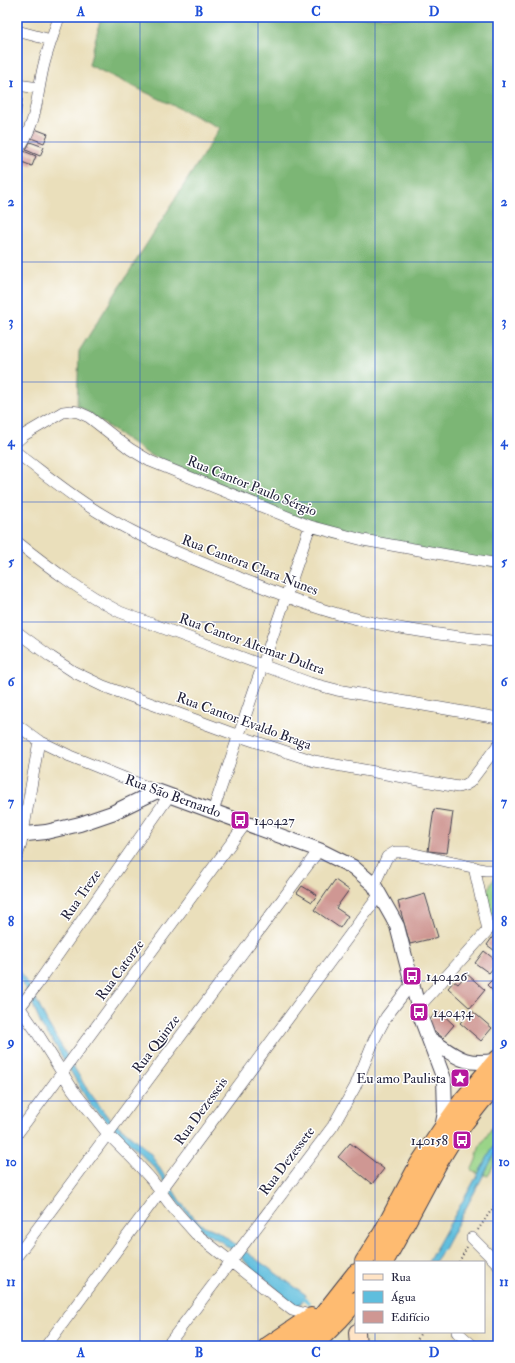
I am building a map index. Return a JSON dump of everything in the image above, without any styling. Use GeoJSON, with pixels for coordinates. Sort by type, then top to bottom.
{"type":"FeatureCollection","features":[{"type":"Feature","properties":{"kind":"highway"},"geometry":{"type":"LineString","coordinates":[[365,1261],[383,1232],[419,1164],[462,1100],[498,1060]]}},
{"type":"Feature","properties":{"kind":"highway"},"geometry":{"type":"LineString","coordinates":[[385,1261],[452,1140],[479,1102],[498,1082]]}},
{"type":"Feature","properties":{"kind":"highway"},"geometry":{"type":"LineString","coordinates":[[294,1346],[316,1318],[355,1274]]}},
{"type":"Feature","properties":{"kind":"highway"},"geometry":{"type":"LineString","coordinates":[[313,1346],[340,1320],[355,1302]]}},
{"type":"Feature","properties":{"kind":"highway"},"geometry":{"type":"LineString","coordinates":[[268,1346],[316,1318]]}},
{"type":"Feature","properties":{"kind":"main road"},"geometry":{"type":"LineString","coordinates":[[357,1333],[358,1346]]}},
{"type":"Feature","properties":{"kind":"street"},"geometry":{"type":"LineString","coordinates":[[17,151],[21,139],[32,125],[44,64],[59,17]]}},
{"type":"Feature","properties":{"kind":"street"},"geometry":{"type":"LineString","coordinates":[[17,30],[51,40]]}},
{"type":"Feature","properties":{"kind":"street"},"geometry":{"type":"LineString","coordinates":[[17,85],[39,88]]}},
{"type":"Feature","properties":{"kind":"street","name":"Rua Cantor Paulo Sérgio"},"geometry":{"type":"LineString","coordinates":[[17,441],[24,435],[63,412],[78,412],[89,416],[130,449],[150,461],[310,526],[363,540],[498,564]]}},
{"type":"Feature","properties":{"kind":"street","name":"Rua Cantora Clara Nunes"},"geometry":{"type":"LineString","coordinates":[[17,452],[88,506],[134,532],[174,552],[286,597],[348,617],[394,627],[498,642]]}},
{"type":"Feature","properties":{"kind":"street"},"geometry":{"type":"LineString","coordinates":[[213,811],[310,526]]}},
{"type":"Feature","properties":{"kind":"street","name":"Rua Cantor Altemar Dultra"},"geometry":{"type":"LineString","coordinates":[[17,542],[62,577],[101,602],[120,612],[263,665],[337,690],[498,718]]}},
{"type":"Feature","properties":{"kind":"street","name":"Rua Cantor Evaldo Braga"},"geometry":{"type":"LineString","coordinates":[[17,632],[50,657],[74,672],[103,686],[239,736],[314,761],[458,786],[465,785],[470,782],[498,745]]}},
{"type":"Feature","properties":{"kind":"street","name":"Rua São Bernardo"},"geometry":{"type":"LineString","coordinates":[[17,725],[39,741],[93,766],[319,850],[353,867],[377,890]]}},
{"type":"Feature","properties":{"kind":"street"},"geometry":{"type":"LineString","coordinates":[[17,856],[20,829],[39,741]]}},
{"type":"Feature","properties":{"kind":"street"},"geometry":{"type":"LineString","coordinates":[[20,829],[46,832],[80,824],[163,793]]}},
{"type":"Feature","properties":{"kind":"street","name":"Rua Treze"},"geometry":{"type":"LineString","coordinates":[[18,1009],[36,986],[163,793]]}},
{"type":"Feature","properties":{"kind":"street","name":"Rua Catorze"},"geometry":{"type":"LineString","coordinates":[[17,1134],[246,823]]}},
{"type":"Feature","properties":{"kind":"street","name":"Rua Quinze"},"geometry":{"type":"LineString","coordinates":[[17,1256],[319,850]]}},
{"type":"Feature","properties":{"kind":"street","name":"Rua Dezesseis"},"geometry":{"type":"LineString","coordinates":[[46,1346],[173,1174],[377,890],[387,857],[395,852],[406,852],[474,867],[492,870],[498,868]]}},
{"type":"Feature","properties":{"kind":"street"},"geometry":{"type":"LineString","coordinates":[[418,1008],[488,930],[474,867]]}},
{"type":"Feature","properties":{"kind":"street"},"geometry":{"type":"LineString","coordinates":[[377,890],[397,926],[421,1018],[430,1038],[444,1079],[445,1112],[441,1131]]}},
{"type":"Feature","properties":{"kind":"street","name":"Rua Dezessete"},"geometry":{"type":"LineString","coordinates":[[167,1346],[333,1126],[355,1087],[374,1040],[386,1017],[412,983]]}},
{"type":"Feature","properties":{"kind":"street"},"geometry":{"type":"LineString","coordinates":[[18,1009],[36,1031],[64,1071],[73,1090],[162,1189],[172,1207],[196,1234],[232,1260],[292,1310],[316,1318]]}},
{"type":"Feature","properties":{"kind":"street"},"geometry":{"type":"LineString","coordinates":[[430,1038],[463,1060],[474,1063],[498,1060]]}},
{"type":"Feature","properties":{"kind":"street"},"geometry":{"type":"LineString","coordinates":[[472,1238],[498,1264]]}},
{"type":"Feature","properties":{"kind":"street"},"geometry":{"type":"LineString","coordinates":[[458,1333],[473,1346]]}},
{"type":"Feature","properties":{"kind":"path"},"geometry":{"type":"LineString","coordinates":[[414,1346],[421,1333]]}},
{"type":"Feature","properties":{"kind":"green space"},"geometry":{"type":"Polygon","coordinates":[[[101,17],[498,17],[498,567],[309,528],[148,454],[77,405],[79,351],[220,128],[89,65],[101,17]]]}},
{"type":"Feature","properties":{"kind":"green space"},"geometry":{"type":"Polygon","coordinates":[[[498,874],[498,909],[488,919],[485,900],[486,895],[498,874]]]}},
{"type":"Feature","properties":{"kind":"green space"},"geometry":{"type":"Polygon","coordinates":[[[498,1111],[498,1155],[488,1176],[471,1171],[479,1148],[493,1126],[498,1111]]]}},
{"type":"Feature","properties":{"kind":"water"},"geometry":{"type":"Polygon","coordinates":[[[17,968],[31,989],[47,1022],[85,1086],[107,1116],[151,1154],[180,1201],[193,1217],[202,1225],[217,1231],[306,1295],[297,1309],[265,1278],[254,1271],[238,1254],[220,1241],[205,1233],[177,1202],[155,1168],[91,1106],[53,1041],[42,1027],[27,990],[17,976],[17,968]]]}},
{"type":"Feature","properties":{"kind":"water"},"geometry":{"type":"Polygon","coordinates":[[[498,1139],[498,1148],[444,1249],[436,1261],[429,1261],[498,1139]]]}},
{"type":"Feature","properties":{"kind":"building"},"geometry":{"type":"Polygon","coordinates":[[[17,98],[22,99],[20,116],[17,115],[17,98]]]}},
{"type":"Feature","properties":{"kind":"building"},"geometry":{"type":"Polygon","coordinates":[[[35,129],[48,134],[44,143],[31,138],[35,129]]]}},
{"type":"Feature","properties":{"kind":"building"},"geometry":{"type":"Polygon","coordinates":[[[30,142],[44,147],[40,156],[26,150],[30,142]]]}},
{"type":"Feature","properties":{"kind":"building"},"geometry":{"type":"Polygon","coordinates":[[[21,150],[36,156],[32,166],[17,160],[21,150]]]}},
{"type":"Feature","properties":{"kind":"building"},"geometry":{"type":"Polygon","coordinates":[[[434,809],[453,812],[447,853],[428,851],[434,809]]]}},
{"type":"Feature","properties":{"kind":"building"},"geometry":{"type":"Polygon","coordinates":[[[335,880],[349,890],[336,908],[348,916],[340,928],[314,910],[335,880]]]}},
{"type":"Feature","properties":{"kind":"building"},"geometry":{"type":"Polygon","coordinates":[[[302,886],[317,895],[312,902],[297,893],[302,886]]]}},
{"type":"Feature","properties":{"kind":"building"},"geometry":{"type":"Polygon","coordinates":[[[425,894],[438,937],[410,944],[398,902],[425,894]]]}},
{"type":"Feature","properties":{"kind":"building"},"geometry":{"type":"Polygon","coordinates":[[[494,935],[498,938],[498,953],[487,945],[494,935]]]}},
{"type":"Feature","properties":{"kind":"building"},"geometry":{"type":"Polygon","coordinates":[[[484,951],[498,962],[489,973],[475,963],[484,951]]]}},
{"type":"Feature","properties":{"kind":"building"},"geometry":{"type":"Polygon","coordinates":[[[467,974],[485,990],[470,1008],[448,988],[454,981],[458,984],[467,974]]]}},
{"type":"Feature","properties":{"kind":"building"},"geometry":{"type":"Polygon","coordinates":[[[497,975],[498,976],[498,996],[487,985],[497,975]]]}},
{"type":"Feature","properties":{"kind":"building"},"geometry":{"type":"Polygon","coordinates":[[[438,1010],[454,1025],[443,1038],[426,1024],[438,1010]]]}},
{"type":"Feature","properties":{"kind":"building"},"geometry":{"type":"Polygon","coordinates":[[[471,1010],[492,1028],[481,1041],[460,1023],[471,1010]]]}},
{"type":"Feature","properties":{"kind":"building"},"geometry":{"type":"Polygon","coordinates":[[[350,1143],[384,1169],[372,1184],[338,1157],[350,1143]]]}},
{"type":"Feature","properties":{"kind":"waterway"},"geometry":{"type":"LineString","coordinates":[[302,1297],[309,1303]]}},
{"type":"Feature","properties":{"kind":"place","name":"140427"},"geometry":{"type":"Point","coordinates":[240,820]}},
{"type":"Feature","properties":{"kind":"place","name":"140426"},"geometry":{"type":"Point","coordinates":[412,976]}},
{"type":"Feature","properties":{"kind":"place","name":"140434"},"geometry":{"type":"Point","coordinates":[419,1012]}},
{"type":"Feature","properties":{"kind":"place","name":"Eu amo Paulista"},"geometry":{"type":"Point","coordinates":[460,1078]}},
{"type":"Feature","properties":{"kind":"place","name":"140158"},"geometry":{"type":"Point","coordinates":[462,1140]}}]}
